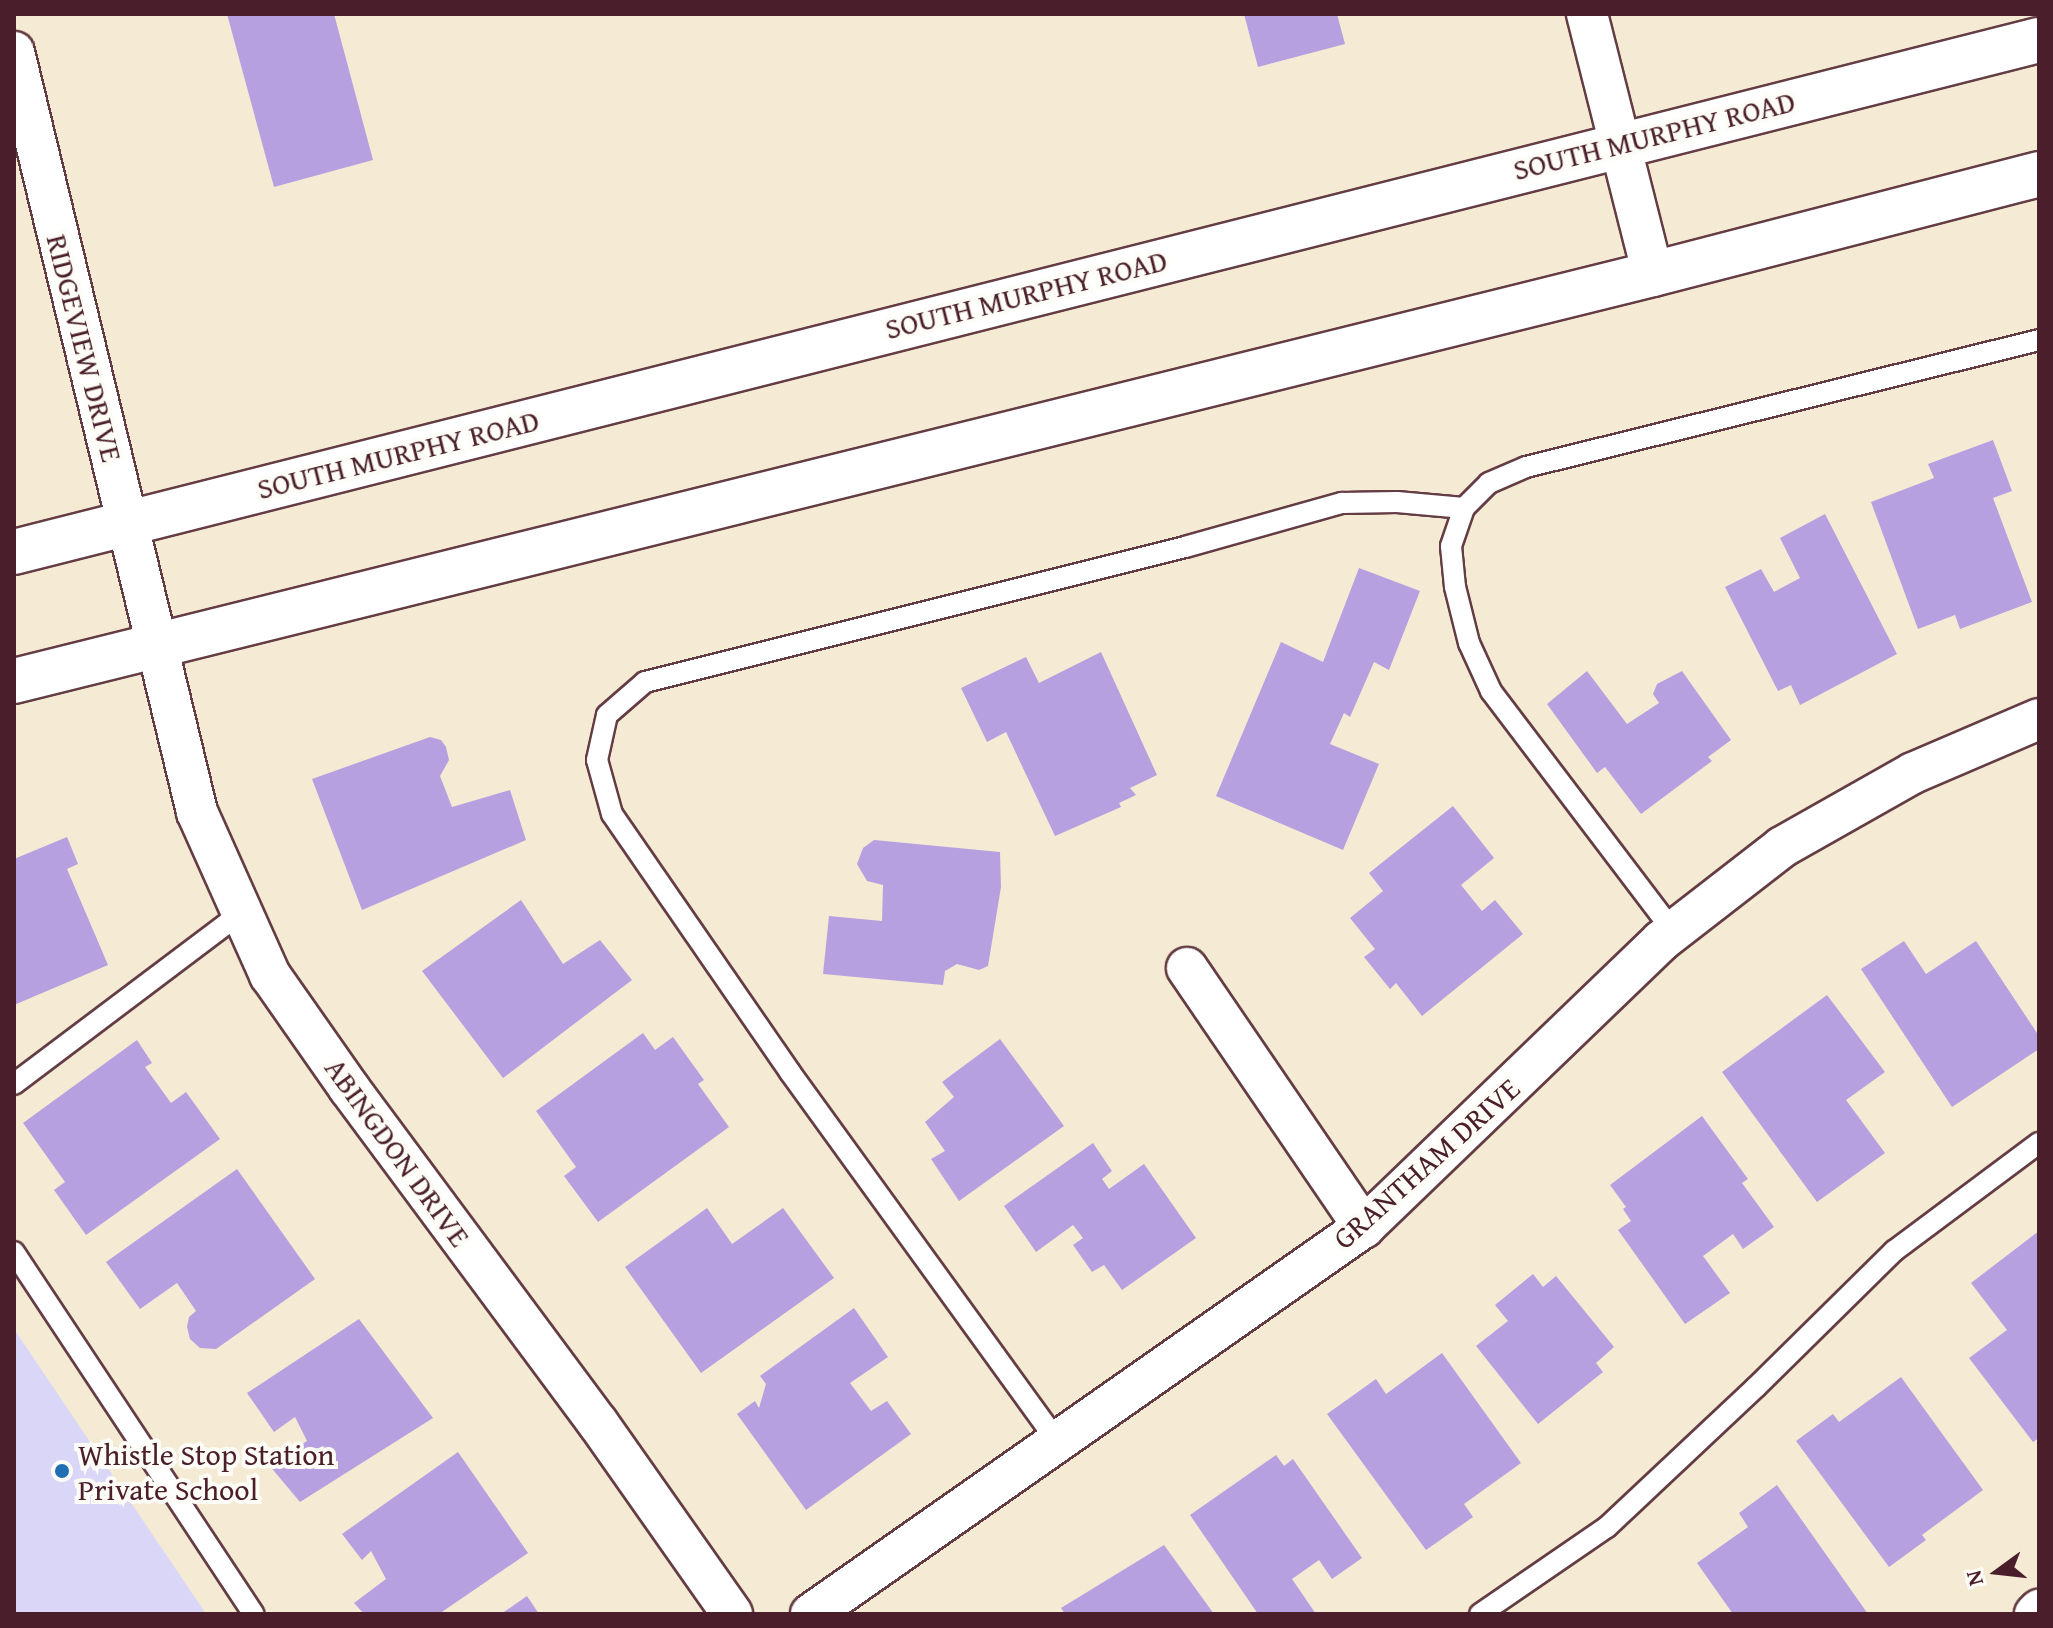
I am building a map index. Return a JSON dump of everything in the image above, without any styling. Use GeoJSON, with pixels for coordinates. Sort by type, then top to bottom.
{"type":"FeatureCollection","features":[{"type":"Feature","properties":{"kind":"main road","name":"SOUTH MURPHY ROAD"},"geometry":{"type":"LineString","coordinates":[[14,552],[1620,143],[2039,40]]}},
{"type":"Feature","properties":{"kind":"main road"},"geometry":{"type":"LineString","coordinates":[[14,681],[1653,274],[2039,174]]}},
{"type":"Feature","properties":{"kind":"street"},"geometry":{"type":"LineString","coordinates":[[1587,14],[1653,274]]}},
{"type":"Feature","properties":{"kind":"street","name":"RIDGEVIEW DRIVE"},"geometry":{"type":"LineString","coordinates":[[14,52],[156,644]]}},
{"type":"Feature","properties":{"kind":"street","name":"ABINGDON DRIVE"},"geometry":{"type":"LineString","coordinates":[[156,644],[197,812],[270,975],[598,1423],[732,1614]]}},
{"type":"Feature","properties":{"kind":"street","name":"GRANTHAM DRIVE"},"geometry":{"type":"LineString","coordinates":[[811,1614],[1364,1227],[1673,931],[1782,847],[1913,773],[2039,719]]}},
{"type":"Feature","properties":{"kind":"street"},"geometry":{"type":"LineString","coordinates":[[1187,968],[1364,1227]]}},
{"type":"Feature","properties":{"kind":"lane"},"geometry":{"type":"LineString","coordinates":[[1673,931],[1491,691],[1469,643],[1455,587],[1451,546],[1464,508],[1489,483],[1526,467],[2039,340]]}},
{"type":"Feature","properties":{"kind":"lane"},"geometry":{"type":"LineString","coordinates":[[1057,1441],[790,1072],[612,814],[597,760],[607,715],[645,682],[1185,547],[1342,503],[1397,502],[1464,508]]}},
{"type":"Feature","properties":{"kind":"lane"},"geometry":{"type":"LineString","coordinates":[[14,1084],[242,912]]}},
{"type":"Feature","properties":{"kind":"lane"},"geometry":{"type":"LineString","coordinates":[[1480,1614],[1607,1527],[1894,1251],[2039,1143]]}},
{"type":"Feature","properties":{"kind":"lane"},"geometry":{"type":"LineString","coordinates":[[14,1252],[254,1614]]}},
{"type":"Feature","properties":{"kind":"shaded area","name":"Whistle Stop Station Private School"},"geometry":{"type":"Polygon","coordinates":[[[14,1329],[206,1614],[14,1614],[14,1329]]]}},
{"type":"Feature","properties":{"kind":"building"},"geometry":{"type":"Polygon","coordinates":[[[227,14],[334,14],[373,160],[274,187],[227,14]]]}},
{"type":"Feature","properties":{"kind":"building"},"geometry":{"type":"Polygon","coordinates":[[[1244,14],[1337,14],[1345,44],[1258,67],[1244,14]]]}},
{"type":"Feature","properties":{"kind":"building"},"geometry":{"type":"Polygon","coordinates":[[[1993,440],[2012,491],[1993,498],[2032,602],[1960,629],[1955,615],[1918,629],[1871,502],[1934,478],[1928,464],[1993,440]]]}},
{"type":"Feature","properties":{"kind":"building"},"geometry":{"type":"Polygon","coordinates":[[[1825,514],[1897,654],[1800,705],[1791,685],[1778,691],[1725,587],[1761,569],[1774,592],[1800,578],[1780,538],[1825,514]]]}},
{"type":"Feature","properties":{"kind":"building"},"geometry":{"type":"Polygon","coordinates":[[[1359,568],[1420,591],[1389,670],[1374,662],[1350,717],[1344,713],[1330,744],[1379,764],[1343,850],[1216,796],[1281,642],[1323,662],[1359,568]]]}},
{"type":"Feature","properties":{"kind":"building"},"geometry":{"type":"Polygon","coordinates":[[[1101,652],[1157,775],[1130,788],[1136,795],[1119,803],[1121,807],[1055,836],[1006,732],[987,742],[961,688],[1026,657],[1039,683],[1101,652]]]}},
{"type":"Feature","properties":{"kind":"building"},"geometry":{"type":"Polygon","coordinates":[[[1587,671],[1627,724],[1659,703],[1653,694],[1657,684],[1682,671],[1731,740],[1708,757],[1712,761],[1641,814],[1605,767],[1597,773],[1547,704],[1587,671]]]}},
{"type":"Feature","properties":{"kind":"building"},"geometry":{"type":"Polygon","coordinates":[[[430,737],[441,740],[446,747],[449,760],[440,776],[452,807],[510,790],[526,840],[362,910],[312,779],[430,737]]]}},
{"type":"Feature","properties":{"kind":"building"},"geometry":{"type":"Polygon","coordinates":[[[1453,806],[1494,858],[1461,885],[1482,911],[1495,900],[1523,934],[1422,1016],[1396,983],[1390,989],[1364,957],[1375,949],[1350,918],[1383,891],[1369,873],[1453,806]]]}},
{"type":"Feature","properties":{"kind":"building"},"geometry":{"type":"Polygon","coordinates":[[[67,837],[78,864],[67,869],[108,965],[14,1005],[14,859],[67,837]]]}},
{"type":"Feature","properties":{"kind":"building"},"geometry":{"type":"Polygon","coordinates":[[[874,840],[1000,852],[1001,887],[988,966],[979,970],[957,964],[945,971],[943,985],[823,974],[829,916],[882,921],[883,885],[867,881],[857,864],[863,848],[874,840]]]}},
{"type":"Feature","properties":{"kind":"building"},"geometry":{"type":"Polygon","coordinates":[[[521,900],[563,964],[600,940],[632,980],[503,1078],[422,971],[521,900]]]}},
{"type":"Feature","properties":{"kind":"building"},"geometry":{"type":"Polygon","coordinates":[[[1904,941],[1926,974],[1976,941],[2039,1036],[2039,1049],[1952,1107],[1861,969],[1904,941]]]}},
{"type":"Feature","properties":{"kind":"building"},"geometry":{"type":"Polygon","coordinates":[[[1827,995],[1885,1072],[1846,1100],[1885,1153],[1817,1202],[1722,1072],[1827,995]]]}},
{"type":"Feature","properties":{"kind":"building"},"geometry":{"type":"Polygon","coordinates":[[[643,1033],[655,1050],[673,1037],[704,1080],[698,1084],[729,1127],[598,1222],[564,1176],[576,1167],[536,1111],[643,1033]]]}},
{"type":"Feature","properties":{"kind":"building"},"geometry":{"type":"Polygon","coordinates":[[[1000,1039],[1064,1126],[959,1201],[931,1159],[945,1151],[925,1122],[954,1097],[942,1082],[1000,1039]]]}},
{"type":"Feature","properties":{"kind":"building"},"geometry":{"type":"Polygon","coordinates":[[[137,1040],[152,1063],[145,1067],[171,1103],[186,1092],[220,1139],[86,1235],[54,1190],[65,1182],[23,1123],[137,1040]]]}},
{"type":"Feature","properties":{"kind":"building"},"geometry":{"type":"Polygon","coordinates":[[[1702,1116],[1748,1179],[1742,1183],[1774,1227],[1743,1249],[1733,1234],[1703,1256],[1730,1293],[1685,1324],[1618,1230],[1631,1221],[1623,1209],[1626,1207],[1610,1185],[1702,1116]]]}},
{"type":"Feature","properties":{"kind":"building"},"geometry":{"type":"Polygon","coordinates":[[[1093,1143],[1112,1171],[1102,1179],[1109,1189],[1144,1164],[1196,1238],[1122,1290],[1104,1265],[1092,1272],[1073,1245],[1083,1238],[1073,1225],[1036,1252],[1004,1206],[1093,1143]]]}},
{"type":"Feature","properties":{"kind":"building"},"geometry":{"type":"Polygon","coordinates":[[[237,1169],[315,1279],[216,1349],[200,1348],[190,1339],[187,1327],[189,1317],[196,1311],[177,1283],[140,1309],[106,1262],[237,1169]]]}},
{"type":"Feature","properties":{"kind":"building"},"geometry":{"type":"Polygon","coordinates":[[[707,1208],[732,1244],[783,1208],[834,1278],[701,1373],[625,1267],[707,1208]]]}},
{"type":"Feature","properties":{"kind":"building"},"geometry":{"type":"Polygon","coordinates":[[[2039,1231],[2039,1438],[2033,1442],[1969,1358],[2007,1330],[1971,1283],[2039,1231]]]}},
{"type":"Feature","properties":{"kind":"building"},"geometry":{"type":"Polygon","coordinates":[[[1533,1274],[1543,1287],[1556,1276],[1614,1347],[1596,1363],[1603,1372],[1538,1424],[1476,1346],[1508,1321],[1495,1305],[1533,1274]]]}},
{"type":"Feature","properties":{"kind":"building"},"geometry":{"type":"Polygon","coordinates":[[[854,1308],[888,1357],[850,1383],[871,1411],[887,1401],[911,1434],[806,1510],[737,1414],[755,1401],[759,1408],[766,1384],[760,1376],[854,1308]]]}},
{"type":"Feature","properties":{"kind":"building"},"geometry":{"type":"Polygon","coordinates":[[[359,1319],[433,1418],[300,1502],[269,1465],[307,1441],[295,1417],[274,1432],[247,1393],[359,1319]]]}},
{"type":"Feature","properties":{"kind":"building"},"geometry":{"type":"Polygon","coordinates":[[[1442,1353],[1521,1463],[1464,1504],[1473,1517],[1426,1550],[1327,1414],[1376,1379],[1386,1394],[1442,1353]]]}},
{"type":"Feature","properties":{"kind":"building"},"geometry":{"type":"Polygon","coordinates":[[[1901,1377],[1983,1490],[1922,1535],[1926,1540],[1889,1567],[1796,1441],[1833,1414],[1839,1422],[1901,1377]]]}},
{"type":"Feature","properties":{"kind":"building"},"geometry":{"type":"Polygon","coordinates":[[[458,1452],[528,1553],[439,1614],[364,1614],[354,1603],[386,1579],[371,1551],[362,1560],[342,1534],[458,1452]]]}},
{"type":"Feature","properties":{"kind":"building"},"geometry":{"type":"Polygon","coordinates":[[[1276,1455],[1284,1466],[1293,1459],[1362,1558],[1332,1579],[1319,1560],[1292,1579],[1316,1614],[1258,1614],[1190,1515],[1276,1455]]]}},
{"type":"Feature","properties":{"kind":"building"},"geometry":{"type":"Polygon","coordinates":[[[1777,1485],[1868,1614],[1733,1614],[1697,1563],[1748,1527],[1739,1513],[1777,1485]]]}},
{"type":"Feature","properties":{"kind":"building"},"geometry":{"type":"Polygon","coordinates":[[[1164,1545],[1214,1614],[1065,1614],[1061,1608],[1164,1545]]]}},
{"type":"Feature","properties":{"kind":"building"},"geometry":{"type":"Polygon","coordinates":[[[527,1596],[539,1614],[501,1614],[527,1596]]]}},
{"type":"Feature","properties":{"kind":"place","name":"Whistle Stop Station Private School"},"geometry":{"type":"Point","coordinates":[62,1471]}}]}
